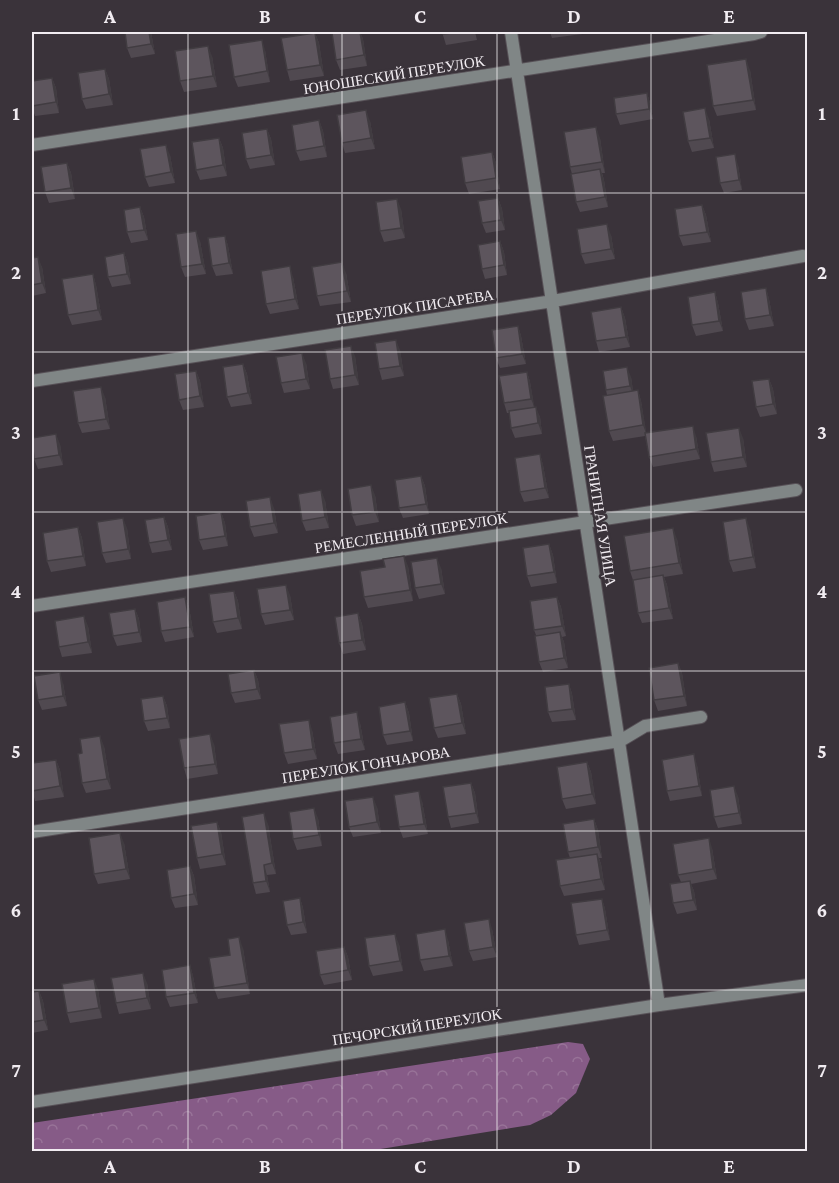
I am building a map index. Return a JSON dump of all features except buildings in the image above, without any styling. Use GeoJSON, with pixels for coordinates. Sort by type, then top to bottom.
{"type":"FeatureCollection","features":[{"type":"Feature","properties":{"kind":"street","name":"ГРАНИТНАЯ УЛИЦА"},"geometry":{"type":"LineString","coordinates":[[512,32],[659,1005]]}},
{"type":"Feature","properties":{"kind":"street","name":"ЮНОШЕСКИЙ ПЕРЕУЛОК"},"geometry":{"type":"LineString","coordinates":[[32,145],[761,32]]}},
{"type":"Feature","properties":{"kind":"street","name":"ПЕРЕУЛОК ПИСАРЕВА"},"geometry":{"type":"LineString","coordinates":[[32,381],[553,301],[803,256]]}},
{"type":"Feature","properties":{"kind":"street","name":"РЕМЕСЛЕННЫЙ ПЕРЕУЛОК"},"geometry":{"type":"LineString","coordinates":[[32,606],[796,490]]}},
{"type":"Feature","properties":{"kind":"street","name":"ПЕРЕУЛОК ГОНЧАРОВА"},"geometry":{"type":"LineString","coordinates":[[32,832],[620,741],[645,726],[701,717]]}},
{"type":"Feature","properties":{"kind":"street","name":"ПЕЧОРСКИЙ ПЕРЕУЛОК"},"geometry":{"type":"LineString","coordinates":[[32,1102],[659,1005],[807,985]]}},
{"type":"Feature","properties":{"kind":"green space"},"geometry":{"type":"Polygon","coordinates":[[[568,1042],[583,1044],[590,1059],[576,1093],[551,1115],[530,1125],[368,1151],[32,1151],[32,1123],[568,1042]]]}}]}
